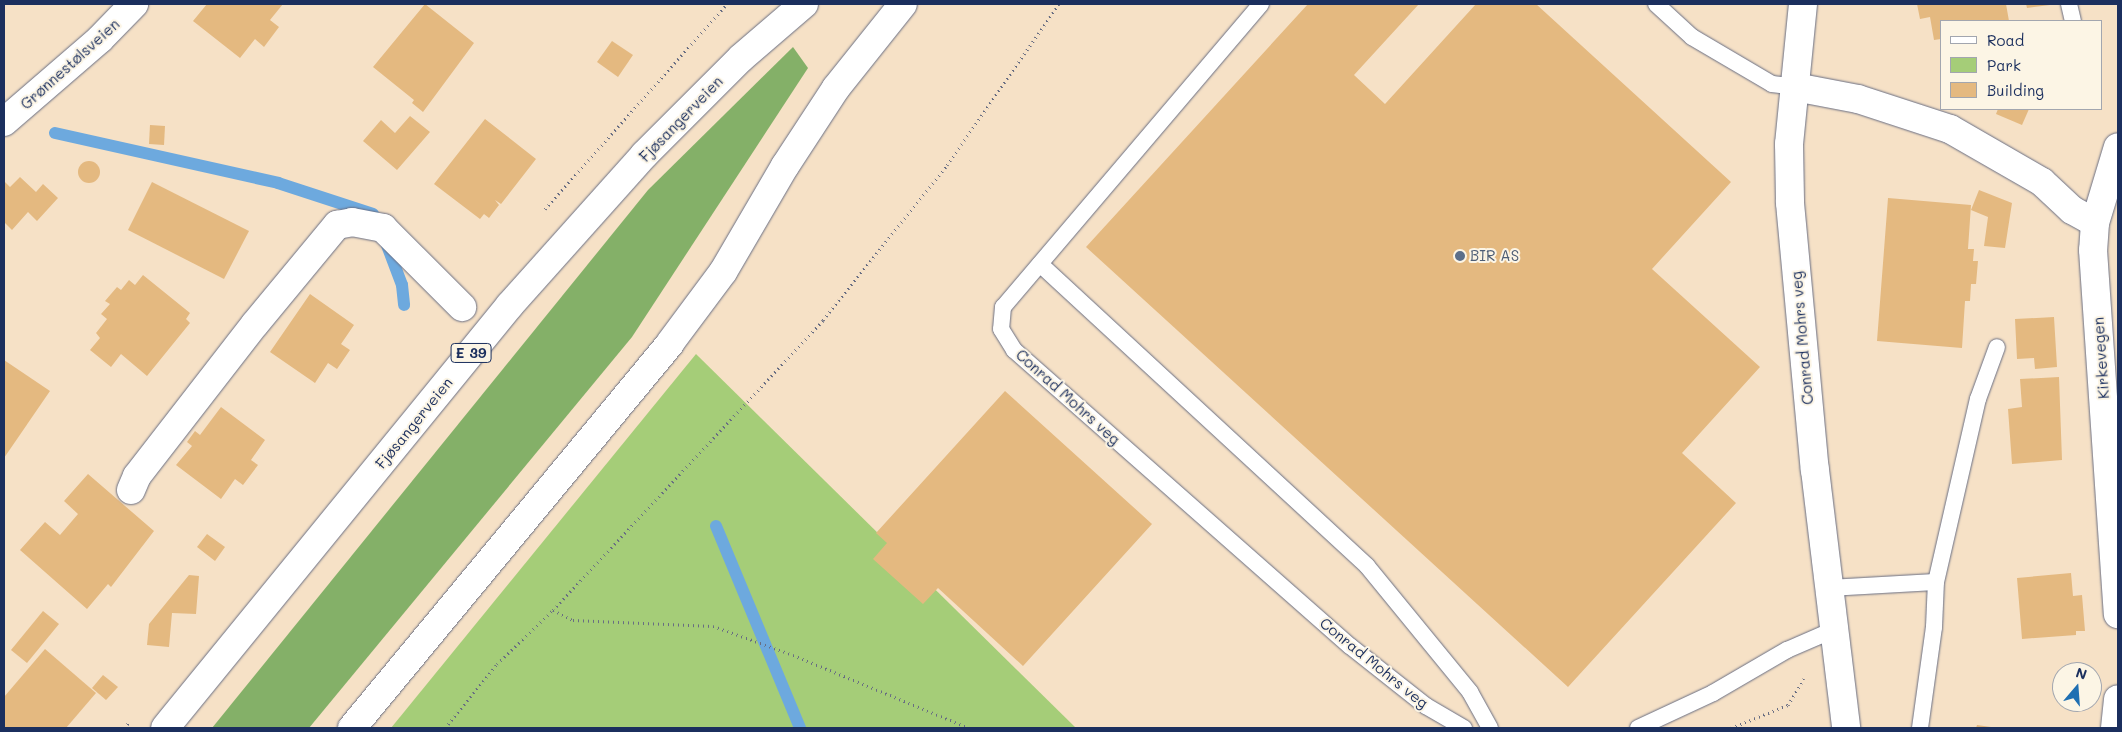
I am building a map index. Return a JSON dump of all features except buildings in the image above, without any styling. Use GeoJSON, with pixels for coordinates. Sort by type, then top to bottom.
{"type":"FeatureCollection","features":[{"type":"Feature","properties":{"kind":"main road","name":"Grønnestølsveien"},"geometry":{"type":"LineString","coordinates":[[4,122],[100,39],[134,4]]}},
{"type":"Feature","properties":{"kind":"main road","name":"Fjøsangerveien"},"geometry":{"type":"LineString","coordinates":[[165,728],[510,305],[644,155],[741,58],[804,4]]}},
{"type":"Feature","properties":{"kind":"main road"},"geometry":{"type":"LineString","coordinates":[[352,728],[688,319],[724,272],[785,166],[836,88],[904,4]]}},
{"type":"Feature","properties":{"kind":"main road","name":"Conrad Mohrs veg"},"geometry":{"type":"LineString","coordinates":[[1804,4],[1790,144],[1790,204],[1832,630],[1846,728]]}},
{"type":"Feature","properties":{"kind":"main road"},"geometry":{"type":"LineString","coordinates":[[1795,87],[1858,99],[1950,129],[2042,182],[2072,210],[2095,223]]}},
{"type":"Feature","properties":{"kind":"main road","name":"Kirkevegen"},"geometry":{"type":"LineString","coordinates":[[2118,147],[2095,223],[2092,250],[2118,614]]}},
{"type":"Feature","properties":{"kind":"main road"},"geometry":{"type":"LineString","coordinates":[[131,490],[137,476],[255,324],[337,226],[352,222],[383,228],[462,306]]}},
{"type":"Feature","properties":{"kind":"main road"},"geometry":{"type":"LineString","coordinates":[[2115,728],[2118,699]]}},
{"type":"Feature","properties":{"kind":"lane","name":"Conrad Mohrs veg"},"geometry":{"type":"LineString","coordinates":[[1261,4],[1003,307],[1000,323],[1005,340],[1350,646],[1426,706],[1464,728]]}},
{"type":"Feature","properties":{"kind":"lane"},"geometry":{"type":"LineString","coordinates":[[1656,4],[1692,37],[1772,84],[1795,87]]}},
{"type":"Feature","properties":{"kind":"lane"},"geometry":{"type":"LineString","coordinates":[[2070,4],[2073,20]]}},
{"type":"Feature","properties":{"kind":"lane"},"geometry":{"type":"LineString","coordinates":[[1040,264],[1367,566],[1470,692],[1490,728]]}},
{"type":"Feature","properties":{"kind":"lane"},"geometry":{"type":"LineString","coordinates":[[1920,728],[1934,627],[1936,582],[1978,400],[1996,347]]}},
{"type":"Feature","properties":{"kind":"lane"},"geometry":{"type":"LineString","coordinates":[[1828,588],[1936,582]]}},
{"type":"Feature","properties":{"kind":"lane"},"geometry":{"type":"LineString","coordinates":[[1638,728],[1714,693],[1787,650],[1832,630]]}},
{"type":"Feature","properties":{"kind":"path"},"geometry":{"type":"LineString","coordinates":[[445,728],[496,664],[552,610],[823,320],[947,165],[1059,4]]}},
{"type":"Feature","properties":{"kind":"path"},"geometry":{"type":"LineString","coordinates":[[552,610],[574,620],[713,626],[793,655],[969,728]]}},
{"type":"Feature","properties":{"kind":"path"},"geometry":{"type":"LineString","coordinates":[[1731,728],[1788,705],[1832,630]]}},
{"type":"Feature","properties":{"kind":"green space"},"geometry":{"type":"Polygon","coordinates":[[[793,47],[808,68],[632,337],[309,728],[212,728],[648,190],[793,47]]]}},
{"type":"Feature","properties":{"kind":"green space"},"geometry":{"type":"Polygon","coordinates":[[[696,354],[1076,728],[391,728],[696,354]]]}},
{"type":"Feature","properties":{"kind":"waterway"},"geometry":{"type":"LineString","coordinates":[[55,133],[278,183],[373,214]]}},
{"type":"Feature","properties":{"kind":"waterway"},"geometry":{"type":"LineString","coordinates":[[385,240],[402,285],[404,305]]}},
{"type":"Feature","properties":{"kind":"waterway"},"geometry":{"type":"LineString","coordinates":[[716,526],[800,728]]}},
{"type":"Feature","properties":{"kind":"place","name":"BIR AS"},"geometry":{"type":"Point","coordinates":[1460,256]}}]}
